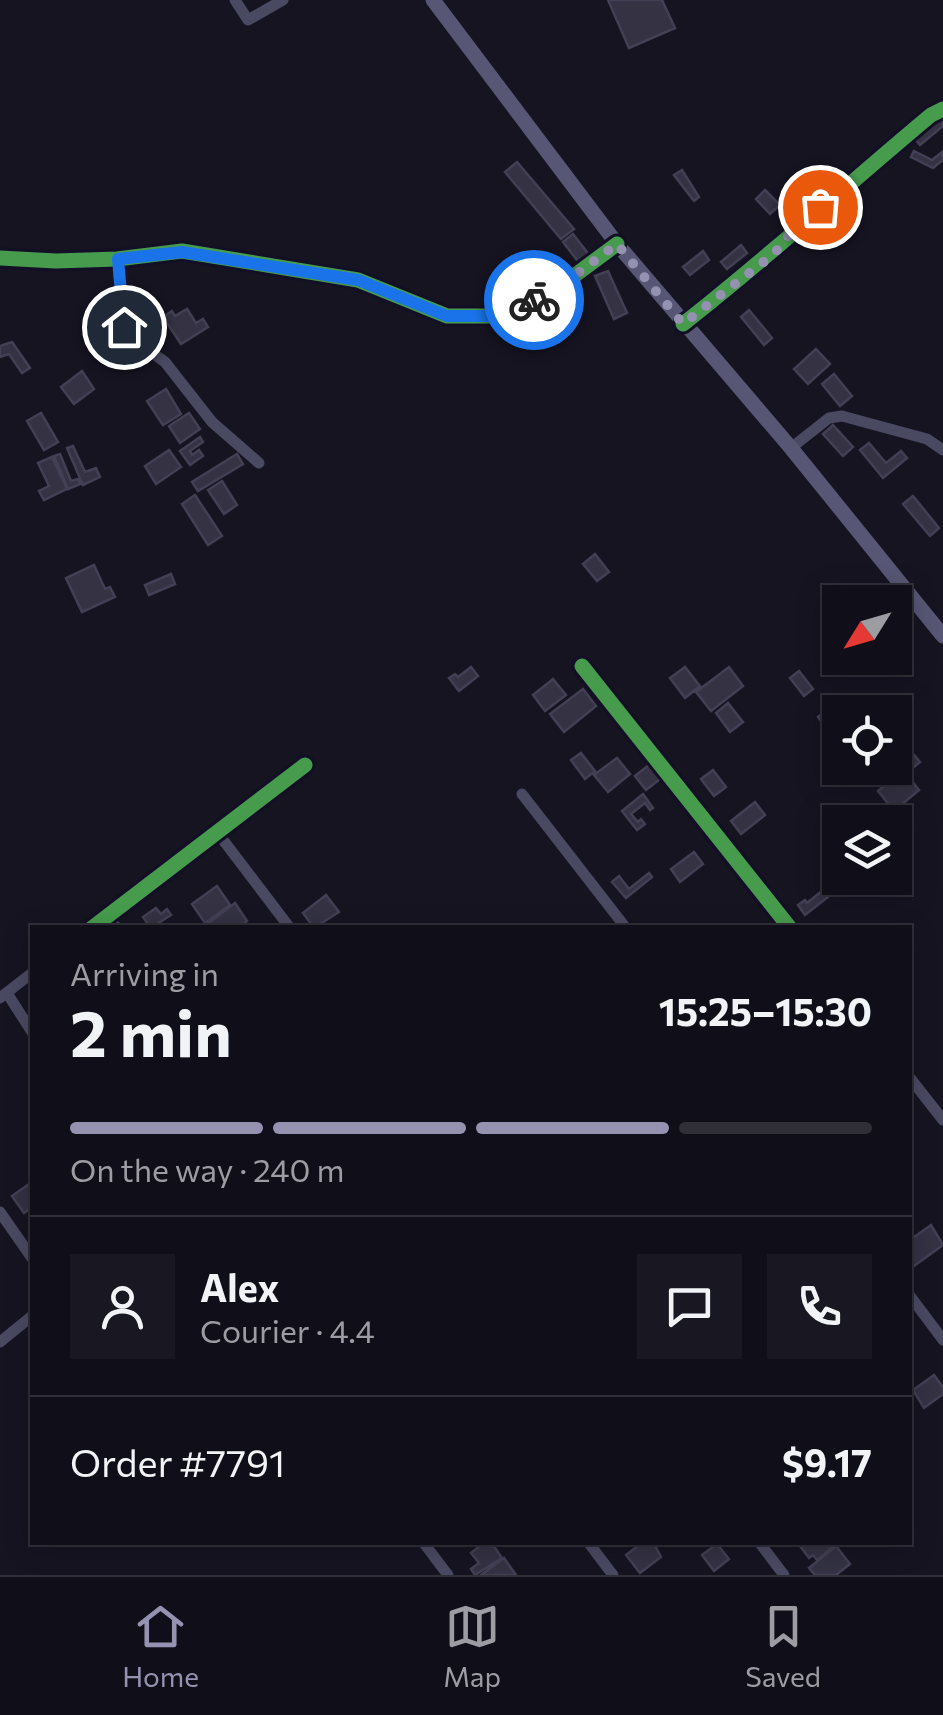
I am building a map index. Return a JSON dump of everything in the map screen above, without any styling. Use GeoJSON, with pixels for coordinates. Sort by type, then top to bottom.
{"type":"FeatureCollection","features":[{"type":"Feature","properties":{"kind":"main road"},"geometry":{"type":"LineString","coordinates":[[433,0],[617,244],[791,448],[943,636]]}},
{"type":"Feature","properties":{"kind":"street"},"geometry":{"type":"LineString","coordinates":[[234,0],[248,20],[282,0]]}},
{"type":"Feature","properties":{"kind":"street"},"geometry":{"type":"LineString","coordinates":[[683,324],[774,254],[793,230],[931,114],[943,109]]}},
{"type":"Feature","properties":{"kind":"street"},"geometry":{"type":"LineString","coordinates":[[0,258],[56,262],[182,252],[358,280],[447,316],[492,316],[547,296],[617,244]]}},
{"type":"Feature","properties":{"kind":"street"},"geometry":{"type":"LineString","coordinates":[[118,259],[124,327],[130,338],[165,362],[212,422],[258,463]]}},
{"type":"Feature","properties":{"kind":"street"},"geometry":{"type":"LineString","coordinates":[[791,448],[829,418],[842,416],[927,438],[943,450]]}},
{"type":"Feature","properties":{"kind":"street"},"geometry":{"type":"LineString","coordinates":[[582,666],[788,925]]}},
{"type":"Feature","properties":{"kind":"street"},"geometry":{"type":"LineString","coordinates":[[96,925],[305,765]]}},
{"type":"Feature","properties":{"kind":"street"},"geometry":{"type":"LineString","coordinates":[[522,794],[624,925]]}},
{"type":"Feature","properties":{"kind":"street"},"geometry":{"type":"LineString","coordinates":[[217,832],[288,925]]}},
{"type":"Feature","properties":{"kind":"street"},"geometry":{"type":"LineString","coordinates":[[106,917],[114,925]]}},
{"type":"Feature","properties":{"kind":"street"},"geometry":{"type":"LineString","coordinates":[[30,975],[3,996],[30,1030]]}},
{"type":"Feature","properties":{"kind":"street"},"geometry":{"type":"LineString","coordinates":[[915,1095],[943,1120]]}},
{"type":"Feature","properties":{"kind":"street"},"geometry":{"type":"LineString","coordinates":[[0,1212],[30,1255]]}},
{"type":"Feature","properties":{"kind":"street"},"geometry":{"type":"LineString","coordinates":[[912,1299],[943,1340]]}},
{"type":"Feature","properties":{"kind":"street"},"geometry":{"type":"LineString","coordinates":[[0,1342],[30,1318]]}},
{"type":"Feature","properties":{"kind":"street"},"geometry":{"type":"LineString","coordinates":[[425,1545],[448,1575]]}},
{"type":"Feature","properties":{"kind":"street"},"geometry":{"type":"LineString","coordinates":[[590,1545],[613,1575]]}},
{"type":"Feature","properties":{"kind":"street"},"geometry":{"type":"LineString","coordinates":[[761,1545],[784,1575]]}},
{"type":"Feature","properties":{"kind":"building"},"geometry":{"type":"Polygon","coordinates":[[[608,0],[662,0],[675,28],[629,48],[608,0]]]}},
{"type":"Feature","properties":{"kind":"building"},"geometry":{"type":"Polygon","coordinates":[[[943,116],[943,126],[920,145],[915,139],[943,116]]]}},
{"type":"Feature","properties":{"kind":"building"},"geometry":{"type":"Polygon","coordinates":[[[914,151],[932,160],[942,152],[943,160],[933,168],[911,157],[914,151]]]}},
{"type":"Feature","properties":{"kind":"building"},"geometry":{"type":"Polygon","coordinates":[[[517,162],[574,229],[561,239],[505,172],[517,162]]]}},
{"type":"Feature","properties":{"kind":"building"},"geometry":{"type":"Polygon","coordinates":[[[682,170],[699,197],[694,201],[674,175],[682,170]]]}},
{"type":"Feature","properties":{"kind":"building"},"geometry":{"type":"Polygon","coordinates":[[[765,190],[780,205],[770,214],[756,199],[765,190]]]}},
{"type":"Feature","properties":{"kind":"building"},"geometry":{"type":"Polygon","coordinates":[[[573,234],[590,256],[580,264],[563,242],[573,234]]]}},
{"type":"Feature","properties":{"kind":"building"},"geometry":{"type":"Polygon","coordinates":[[[741,245],[747,253],[727,269],[721,262],[741,245]]]}},
{"type":"Feature","properties":{"kind":"building"},"geometry":{"type":"Polygon","coordinates":[[[703,251],[709,260],[690,275],[683,267],[703,251]]]}},
{"type":"Feature","properties":{"kind":"building"},"geometry":{"type":"Polygon","coordinates":[[[608,271],[627,313],[614,319],[595,276],[608,271]]]}},
{"type":"Feature","properties":{"kind":"building"},"geometry":{"type":"Polygon","coordinates":[[[187,309],[196,323],[203,319],[208,327],[181,344],[163,317],[187,309]]]}},
{"type":"Feature","properties":{"kind":"building"},"geometry":{"type":"Polygon","coordinates":[[[749,310],[772,338],[764,345],[741,317],[749,310]]]}},
{"type":"Feature","properties":{"kind":"building"},"geometry":{"type":"Polygon","coordinates":[[[12,342],[30,368],[22,373],[9,354],[0,357],[0,346],[12,342]]]}},
{"type":"Feature","properties":{"kind":"building"},"geometry":{"type":"Polygon","coordinates":[[[816,349],[830,364],[808,384],[794,369],[816,349]]]}},
{"type":"Feature","properties":{"kind":"building"},"geometry":{"type":"Polygon","coordinates":[[[82,371],[94,389],[74,404],[61,387],[82,371]]]}},
{"type":"Feature","properties":{"kind":"building"},"geometry":{"type":"Polygon","coordinates":[[[834,374],[852,396],[840,406],[822,384],[834,374]]]}},
{"type":"Feature","properties":{"kind":"building"},"geometry":{"type":"Polygon","coordinates":[[[166,389],[181,414],[163,425],[147,401],[166,389]]]}},
{"type":"Feature","properties":{"kind":"building"},"geometry":{"type":"Polygon","coordinates":[[[41,413],[58,442],[44,450],[27,421],[41,413]]]}},
{"type":"Feature","properties":{"kind":"building"},"geometry":{"type":"Polygon","coordinates":[[[189,413],[200,429],[180,443],[169,426],[189,413]]]}},
{"type":"Feature","properties":{"kind":"building"},"geometry":{"type":"Polygon","coordinates":[[[833,425],[853,447],[843,456],[823,434],[833,425]]]}},
{"type":"Feature","properties":{"kind":"building"},"geometry":{"type":"Polygon","coordinates":[[[200,437],[203,442],[190,451],[192,455],[199,450],[203,456],[190,465],[180,451],[200,437]]]}},
{"type":"Feature","properties":{"kind":"building"},"geometry":{"type":"Polygon","coordinates":[[[869,443],[886,463],[901,451],[907,458],[883,478],[860,450],[869,443]]]}},
{"type":"Feature","properties":{"kind":"building"},"geometry":{"type":"Polygon","coordinates":[[[73,446],[85,472],[96,468],[100,477],[83,485],[67,448],[73,446]]]}},
{"type":"Feature","properties":{"kind":"building"},"geometry":{"type":"Polygon","coordinates":[[[169,450],[181,467],[156,484],[145,466],[169,450]]]}},
{"type":"Feature","properties":{"kind":"building"},"geometry":{"type":"Polygon","coordinates":[[[60,454],[71,481],[78,479],[80,484],[68,489],[54,456],[60,454]]]}},
{"type":"Feature","properties":{"kind":"building"},"geometry":{"type":"Polygon","coordinates":[[[237,454],[243,464],[198,491],[192,482],[237,454]]]}},
{"type":"Feature","properties":{"kind":"building"},"geometry":{"type":"Polygon","coordinates":[[[52,457],[67,489],[44,500],[39,491],[49,486],[38,463],[52,457]]]}},
{"type":"Feature","properties":{"kind":"building"},"geometry":{"type":"Polygon","coordinates":[[[222,481],[237,505],[224,514],[208,490],[222,481]]]}},
{"type":"Feature","properties":{"kind":"building"},"geometry":{"type":"Polygon","coordinates":[[[195,495],[222,536],[208,545],[182,504],[195,495]]]}},
{"type":"Feature","properties":{"kind":"building"},"geometry":{"type":"Polygon","coordinates":[[[913,496],[939,528],[930,536],[903,504],[913,496]]]}},
{"type":"Feature","properties":{"kind":"building"},"geometry":{"type":"Polygon","coordinates":[[[595,554],[609,572],[597,581],[583,564],[595,554]]]}},
{"type":"Feature","properties":{"kind":"building"},"geometry":{"type":"Polygon","coordinates":[[[94,565],[105,589],[110,587],[115,597],[82,612],[66,578],[94,565]]]}},
{"type":"Feature","properties":{"kind":"building"},"geometry":{"type":"Polygon","coordinates":[[[171,574],[175,584],[149,595],[145,585],[171,574]]]}},
{"type":"Feature","properties":{"kind":"building"},"geometry":{"type":"Polygon","coordinates":[[[471,667],[478,676],[459,691],[449,678],[455,674],[458,677],[471,667]]]}},
{"type":"Feature","properties":{"kind":"building"},"geometry":{"type":"Polygon","coordinates":[[[685,667],[700,686],[685,698],[670,678],[685,667]]]}},
{"type":"Feature","properties":{"kind":"building"},"geometry":{"type":"Polygon","coordinates":[[[729,667],[743,686],[711,711],[696,692],[729,667]]]}},
{"type":"Feature","properties":{"kind":"building"},"geometry":{"type":"Polygon","coordinates":[[[799,671],[813,689],[804,696],[790,678],[799,671]]]}},
{"type":"Feature","properties":{"kind":"building"},"geometry":{"type":"Polygon","coordinates":[[[553,679],[566,695],[545,711],[533,695],[553,679]]]}},
{"type":"Feature","properties":{"kind":"building"},"geometry":{"type":"Polygon","coordinates":[[[583,689],[596,706],[564,732],[550,714],[583,689]]]}},
{"type":"Feature","properties":{"kind":"building"},"geometry":{"type":"Polygon","coordinates":[[[728,703],[743,722],[730,732],[716,713],[728,703]]]}},
{"type":"Feature","properties":{"kind":"building"},"geometry":{"type":"Polygon","coordinates":[[[581,753],[595,771],[585,779],[571,760],[581,753]]]}},
{"type":"Feature","properties":{"kind":"building"},"geometry":{"type":"Polygon","coordinates":[[[617,758],[630,774],[608,792],[594,775],[617,758]]]}},
{"type":"Feature","properties":{"kind":"building"},"geometry":{"type":"Polygon","coordinates":[[[649,765],[660,779],[646,790],[635,776],[649,765]]]}},
{"type":"Feature","properties":{"kind":"building"},"geometry":{"type":"Polygon","coordinates":[[[713,770],[726,787],[714,796],[701,779],[713,770]]]}},
{"type":"Feature","properties":{"kind":"building"},"geometry":{"type":"Polygon","coordinates":[[[912,781],[919,790],[901,805],[889,805],[878,791],[885,785],[912,785],[912,781]]]}},
{"type":"Feature","properties":{"kind":"building"},"geometry":{"type":"Polygon","coordinates":[[[643,794],[653,808],[650,810],[645,803],[631,814],[645,824],[637,830],[622,811],[643,794]]]}},
{"type":"Feature","properties":{"kind":"building"},"geometry":{"type":"Polygon","coordinates":[[[755,802],[765,815],[741,834],[731,821],[755,802]]]}},
{"type":"Feature","properties":{"kind":"building"},"geometry":{"type":"Polygon","coordinates":[[[694,852],[703,864],[680,882],[671,869],[694,852]]]}},
{"type":"Feature","properties":{"kind":"building"},"geometry":{"type":"Polygon","coordinates":[[[649,873],[652,877],[626,898],[612,882],[619,876],[629,889],[649,873]]]}},
{"type":"Feature","properties":{"kind":"building"},"geometry":{"type":"Polygon","coordinates":[[[217,886],[230,905],[205,923],[192,904],[217,886]]]}},
{"type":"Feature","properties":{"kind":"building"},"geometry":{"type":"Polygon","coordinates":[[[822,891],[822,895],[831,895],[805,915],[798,905],[805,900],[807,903],[822,891]]]}},
{"type":"Feature","properties":{"kind":"building"},"geometry":{"type":"Polygon","coordinates":[[[326,895],[339,912],[319,925],[312,925],[303,913],[326,895]]]}},
{"type":"Feature","properties":{"kind":"building"},"geometry":{"type":"Polygon","coordinates":[[[235,903],[247,921],[242,925],[207,924],[235,903]]]}},
{"type":"Feature","properties":{"kind":"building"},"geometry":{"type":"Polygon","coordinates":[[[156,908],[161,914],[167,909],[171,915],[156,925],[149,925],[143,917],[156,908]]]}},
{"type":"Feature","properties":{"kind":"building"},"geometry":{"type":"Polygon","coordinates":[[[30,1183],[30,1208],[24,1213],[12,1196],[30,1183]]]}},
{"type":"Feature","properties":{"kind":"building"},"geometry":{"type":"Polygon","coordinates":[[[931,1225],[943,1245],[914,1266],[912,1239],[931,1225]]]}},
{"type":"Feature","properties":{"kind":"building"},"geometry":{"type":"Polygon","coordinates":[[[934,1375],[943,1394],[924,1408],[913,1390],[934,1375]]]}},
{"type":"Feature","properties":{"kind":"building"},"geometry":{"type":"Polygon","coordinates":[[[481,1545],[493,1545],[502,1558],[475,1575],[471,1569],[479,1563],[471,1553],[481,1545]]]}},
{"type":"Feature","properties":{"kind":"building"},"geometry":{"type":"Polygon","coordinates":[[[639,1545],[655,1545],[661,1557],[640,1573],[626,1555],[639,1545]]]}},
{"type":"Feature","properties":{"kind":"building"},"geometry":{"type":"Polygon","coordinates":[[[718,1545],[729,1559],[714,1571],[702,1555],[718,1545]]]}},
{"type":"Feature","properties":{"kind":"building"},"geometry":{"type":"Polygon","coordinates":[[[800,1546],[834,1546],[817,1560],[813,1555],[809,1558],[800,1546]]]}},
{"type":"Feature","properties":{"kind":"building"},"geometry":{"type":"Polygon","coordinates":[[[836,1546],[850,1564],[836,1575],[815,1575],[809,1568],[836,1546]]]}},
{"type":"Feature","properties":{"kind":"building"},"geometry":{"type":"Polygon","coordinates":[[[504,1558],[516,1575],[481,1575],[504,1558]]]}},
{"type":"Feature","properties":{"kind":"cycle path"},"geometry":{"type":"LineString","coordinates":[[683,324],[931,115],[943,109]]}},
{"type":"Feature","properties":{"kind":"cycle path"},"geometry":{"type":"LineString","coordinates":[[0,258],[117,259],[182,251],[358,280],[447,316],[492,316],[547,296],[617,244]]}},
{"type":"Feature","properties":{"kind":"cycle path"},"geometry":{"type":"LineString","coordinates":[[582,666],[788,925]]}},
{"type":"Feature","properties":{"kind":"cycle path"},"geometry":{"type":"LineString","coordinates":[[96,925],[305,765]]}},
{"type":"Feature","properties":{"kind":"way so far"},"geometry":{"type":"LineString","coordinates":[[534,300],[547,296],[617,244],[683,324],[774,254],[793,230],[820,207]]}},
{"type":"Feature","properties":{"kind":"route"},"geometry":{"type":"LineString","coordinates":[[124,327],[118,259],[182,252],[358,280],[447,316],[492,316],[534,300]]}}]}
